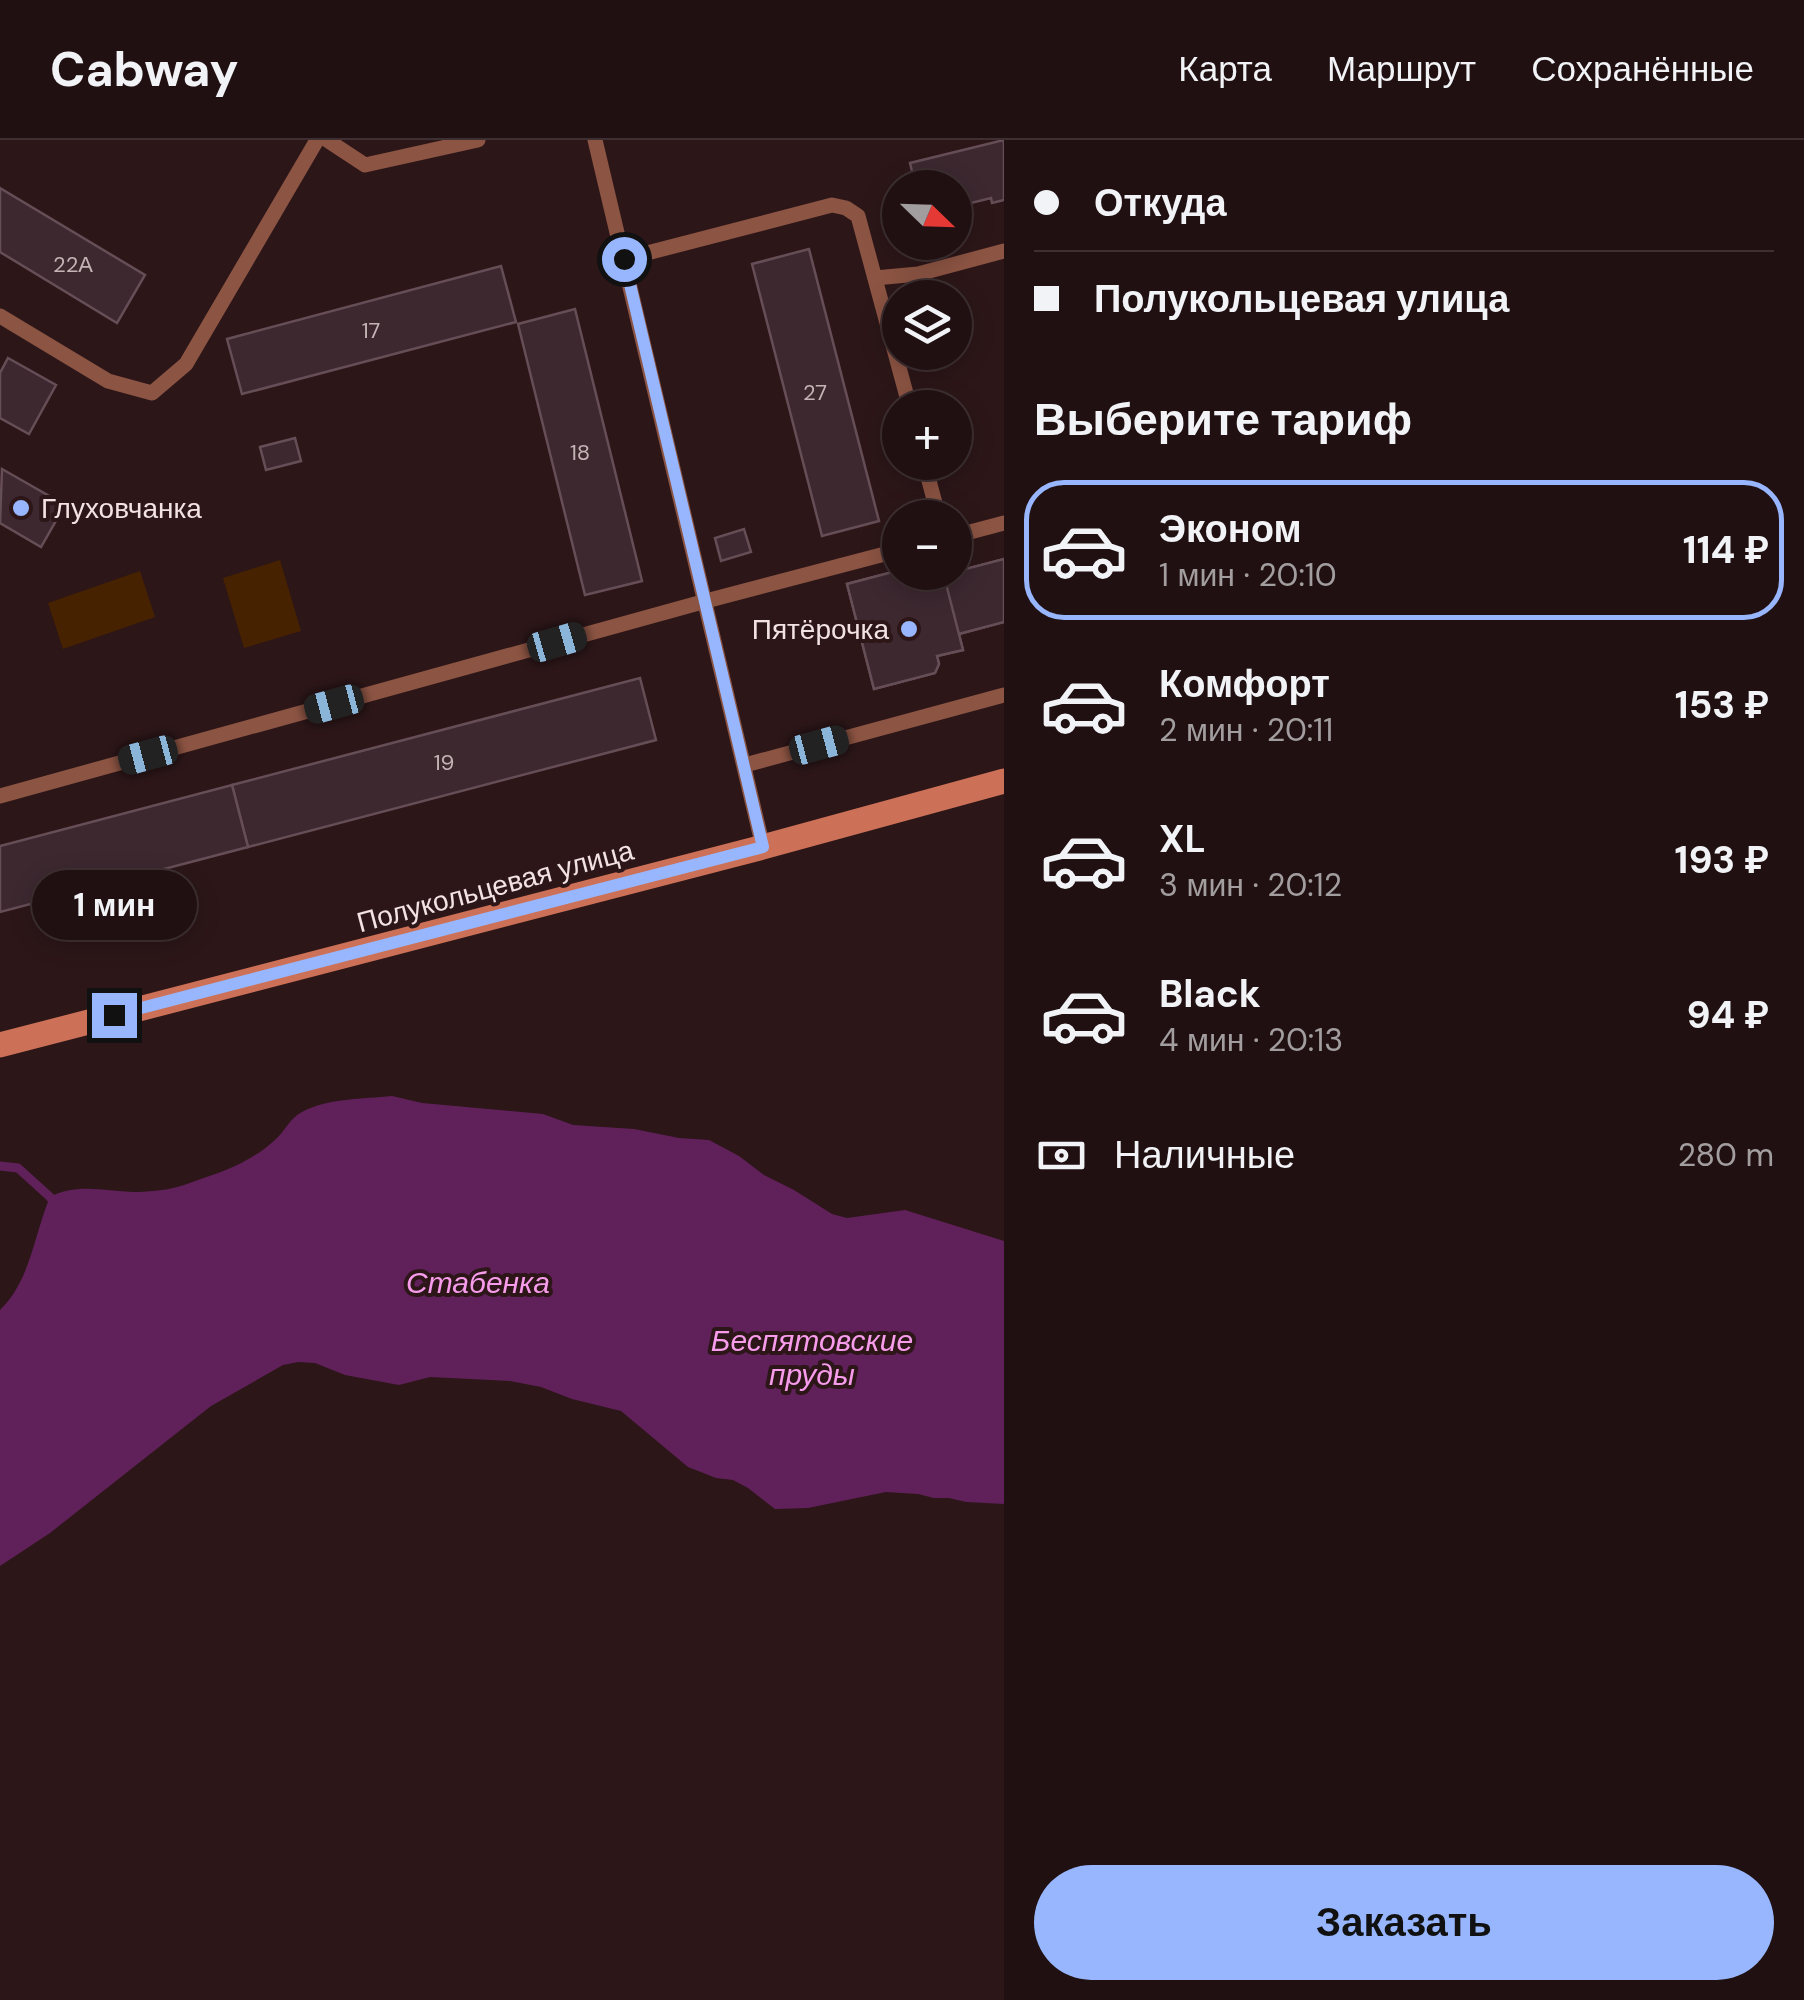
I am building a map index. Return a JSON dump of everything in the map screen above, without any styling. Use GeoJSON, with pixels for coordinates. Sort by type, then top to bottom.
{"type":"FeatureCollection","features":[{"type":"Feature","properties":{"kind":"main road","name":"Полукольцевая улица"},"geometry":{"type":"LineString","coordinates":[[0,1045],[1004,781]]}},
{"type":"Feature","properties":{"kind":"lane"},"geometry":{"type":"LineString","coordinates":[[0,316],[108,381],[152,393],[186,364],[318,140]]}},
{"type":"Feature","properties":{"kind":"lane"},"geometry":{"type":"LineString","coordinates":[[327,140],[365,165],[478,140]]}},
{"type":"Feature","properties":{"kind":"lane"},"geometry":{"type":"LineString","coordinates":[[595,140],[763,847]]}},
{"type":"Feature","properties":{"kind":"lane"},"geometry":{"type":"LineString","coordinates":[[624,259],[832,206],[846,208],[858,216],[905,390]]}},
{"type":"Feature","properties":{"kind":"lane"},"geometry":{"type":"LineString","coordinates":[[875,278],[918,274],[1004,251]]}},
{"type":"Feature","properties":{"kind":"lane"},"geometry":{"type":"LineString","coordinates":[[972,531],[1004,523]]}},
{"type":"Feature","properties":{"kind":"lane"},"geometry":{"type":"LineString","coordinates":[[0,796],[882,555]]}},
{"type":"Feature","properties":{"kind":"lane"},"geometry":{"type":"LineString","coordinates":[[745,765],[1004,696]]}},
{"type":"Feature","properties":{"kind":"shaded area"},"geometry":{"type":"Polygon","coordinates":[[[280,560],[301,631],[244,648],[223,578],[280,560]]]}},
{"type":"Feature","properties":{"kind":"shaded area"},"geometry":{"type":"Polygon","coordinates":[[[140,571],[155,617],[63,649],[48,603],[140,571]]]}},
{"type":"Feature","properties":{"kind":"water","name":"Беспятовские пруды"},"geometry":{"type":"Polygon","coordinates":[[[392,1096],[422,1103],[543,1114],[573,1125],[709,1140],[832,1214],[847,1218],[905,1210],[1004,1241],[1004,1504],[886,1492],[808,1508],[775,1509],[733,1480],[688,1467],[621,1411],[510,1381],[430,1377],[399,1385],[298,1362],[283,1365],[211,1406],[50,1533],[0,1566],[0,1310],[19,1285],[50,1197],[80,1189],[140,1192],[181,1186],[254,1156],[312,1107],[392,1096]]]}},
{"type":"Feature","properties":{"kind":"building"},"geometry":{"type":"Polygon","coordinates":[[[1004,140],[1004,200],[992,203],[991,198],[972,203],[972,170],[912,170],[910,163],[1004,140]]]}},
{"type":"Feature","properties":{"kind":"building"},"geometry":{"type":"Polygon","coordinates":[[[0,188],[145,275],[117,323],[0,252],[0,188]]]}},
{"type":"Feature","properties":{"kind":"building"},"geometry":{"type":"Polygon","coordinates":[[[809,249],[879,521],[822,536],[752,264],[809,249]]]}},
{"type":"Feature","properties":{"kind":"building"},"geometry":{"type":"Polygon","coordinates":[[[501,266],[516,322],[242,394],[227,339],[501,266]]]}},
{"type":"Feature","properties":{"kind":"building"},"geometry":{"type":"Polygon","coordinates":[[[575,309],[642,581],[585,595],[518,324],[575,309]]]}},
{"type":"Feature","properties":{"kind":"building"},"geometry":{"type":"Polygon","coordinates":[[[8,358],[56,385],[29,434],[0,418],[0,373],[8,358]]]}},
{"type":"Feature","properties":{"kind":"building"},"geometry":{"type":"Polygon","coordinates":[[[295,438],[301,461],[266,470],[260,447],[295,438]]]}},
{"type":"Feature","properties":{"kind":"building"},"geometry":{"type":"Polygon","coordinates":[[[2,469],[65,505],[41,547],[0,523],[2,469]]]}},
{"type":"Feature","properties":{"kind":"building"},"geometry":{"type":"Polygon","coordinates":[[[744,529],[751,552],[721,561],[715,538],[744,529]]]}},
{"type":"Feature","properties":{"kind":"building"},"geometry":{"type":"Polygon","coordinates":[[[1004,559],[1004,622],[959,634],[947,590],[972,590],[972,567],[1004,559]]]}},
{"type":"Feature","properties":{"kind":"building"},"geometry":{"type":"Polygon","coordinates":[[[1004,559],[1004,622],[959,634],[963,650],[937,656],[935,673],[874,689],[847,584],[882,575],[882,590],[972,590],[972,567],[1004,559]]]}},
{"type":"Feature","properties":{"kind":"building"},"geometry":{"type":"Polygon","coordinates":[[[882,575],[882,590],[948,590],[963,650],[937,656],[935,673],[874,689],[847,584],[882,575]]]}},
{"type":"Feature","properties":{"kind":"building"},"geometry":{"type":"Polygon","coordinates":[[[640,678],[656,740],[248,847],[232,785],[640,678]]]}},
{"type":"Feature","properties":{"kind":"building"},"geometry":{"type":"Polygon","coordinates":[[[232,785],[248,847],[0,912],[0,846],[232,785]]]}},
{"type":"Feature","properties":{"kind":"waterway"},"geometry":{"type":"LineString","coordinates":[[0,1166],[18,1168],[56,1206]]}},
{"type":"Feature","properties":{"kind":"place","name":"Глуховчанка"},"geometry":{"type":"Point","coordinates":[21,508]}},
{"type":"Feature","properties":{"kind":"place","name":"Пятёрочка"},"geometry":{"type":"Point","coordinates":[909,629]}},
{"type":"Feature","properties":{"kind":"route"},"geometry":{"type":"LineString","coordinates":[[114,1015],[763,847],[624,259]]}},
{"type":"Feature","properties":{"kind":"water label","name":"Стабенка"},"geometry":{"type":"Point","coordinates":[478,1283]}}]}
